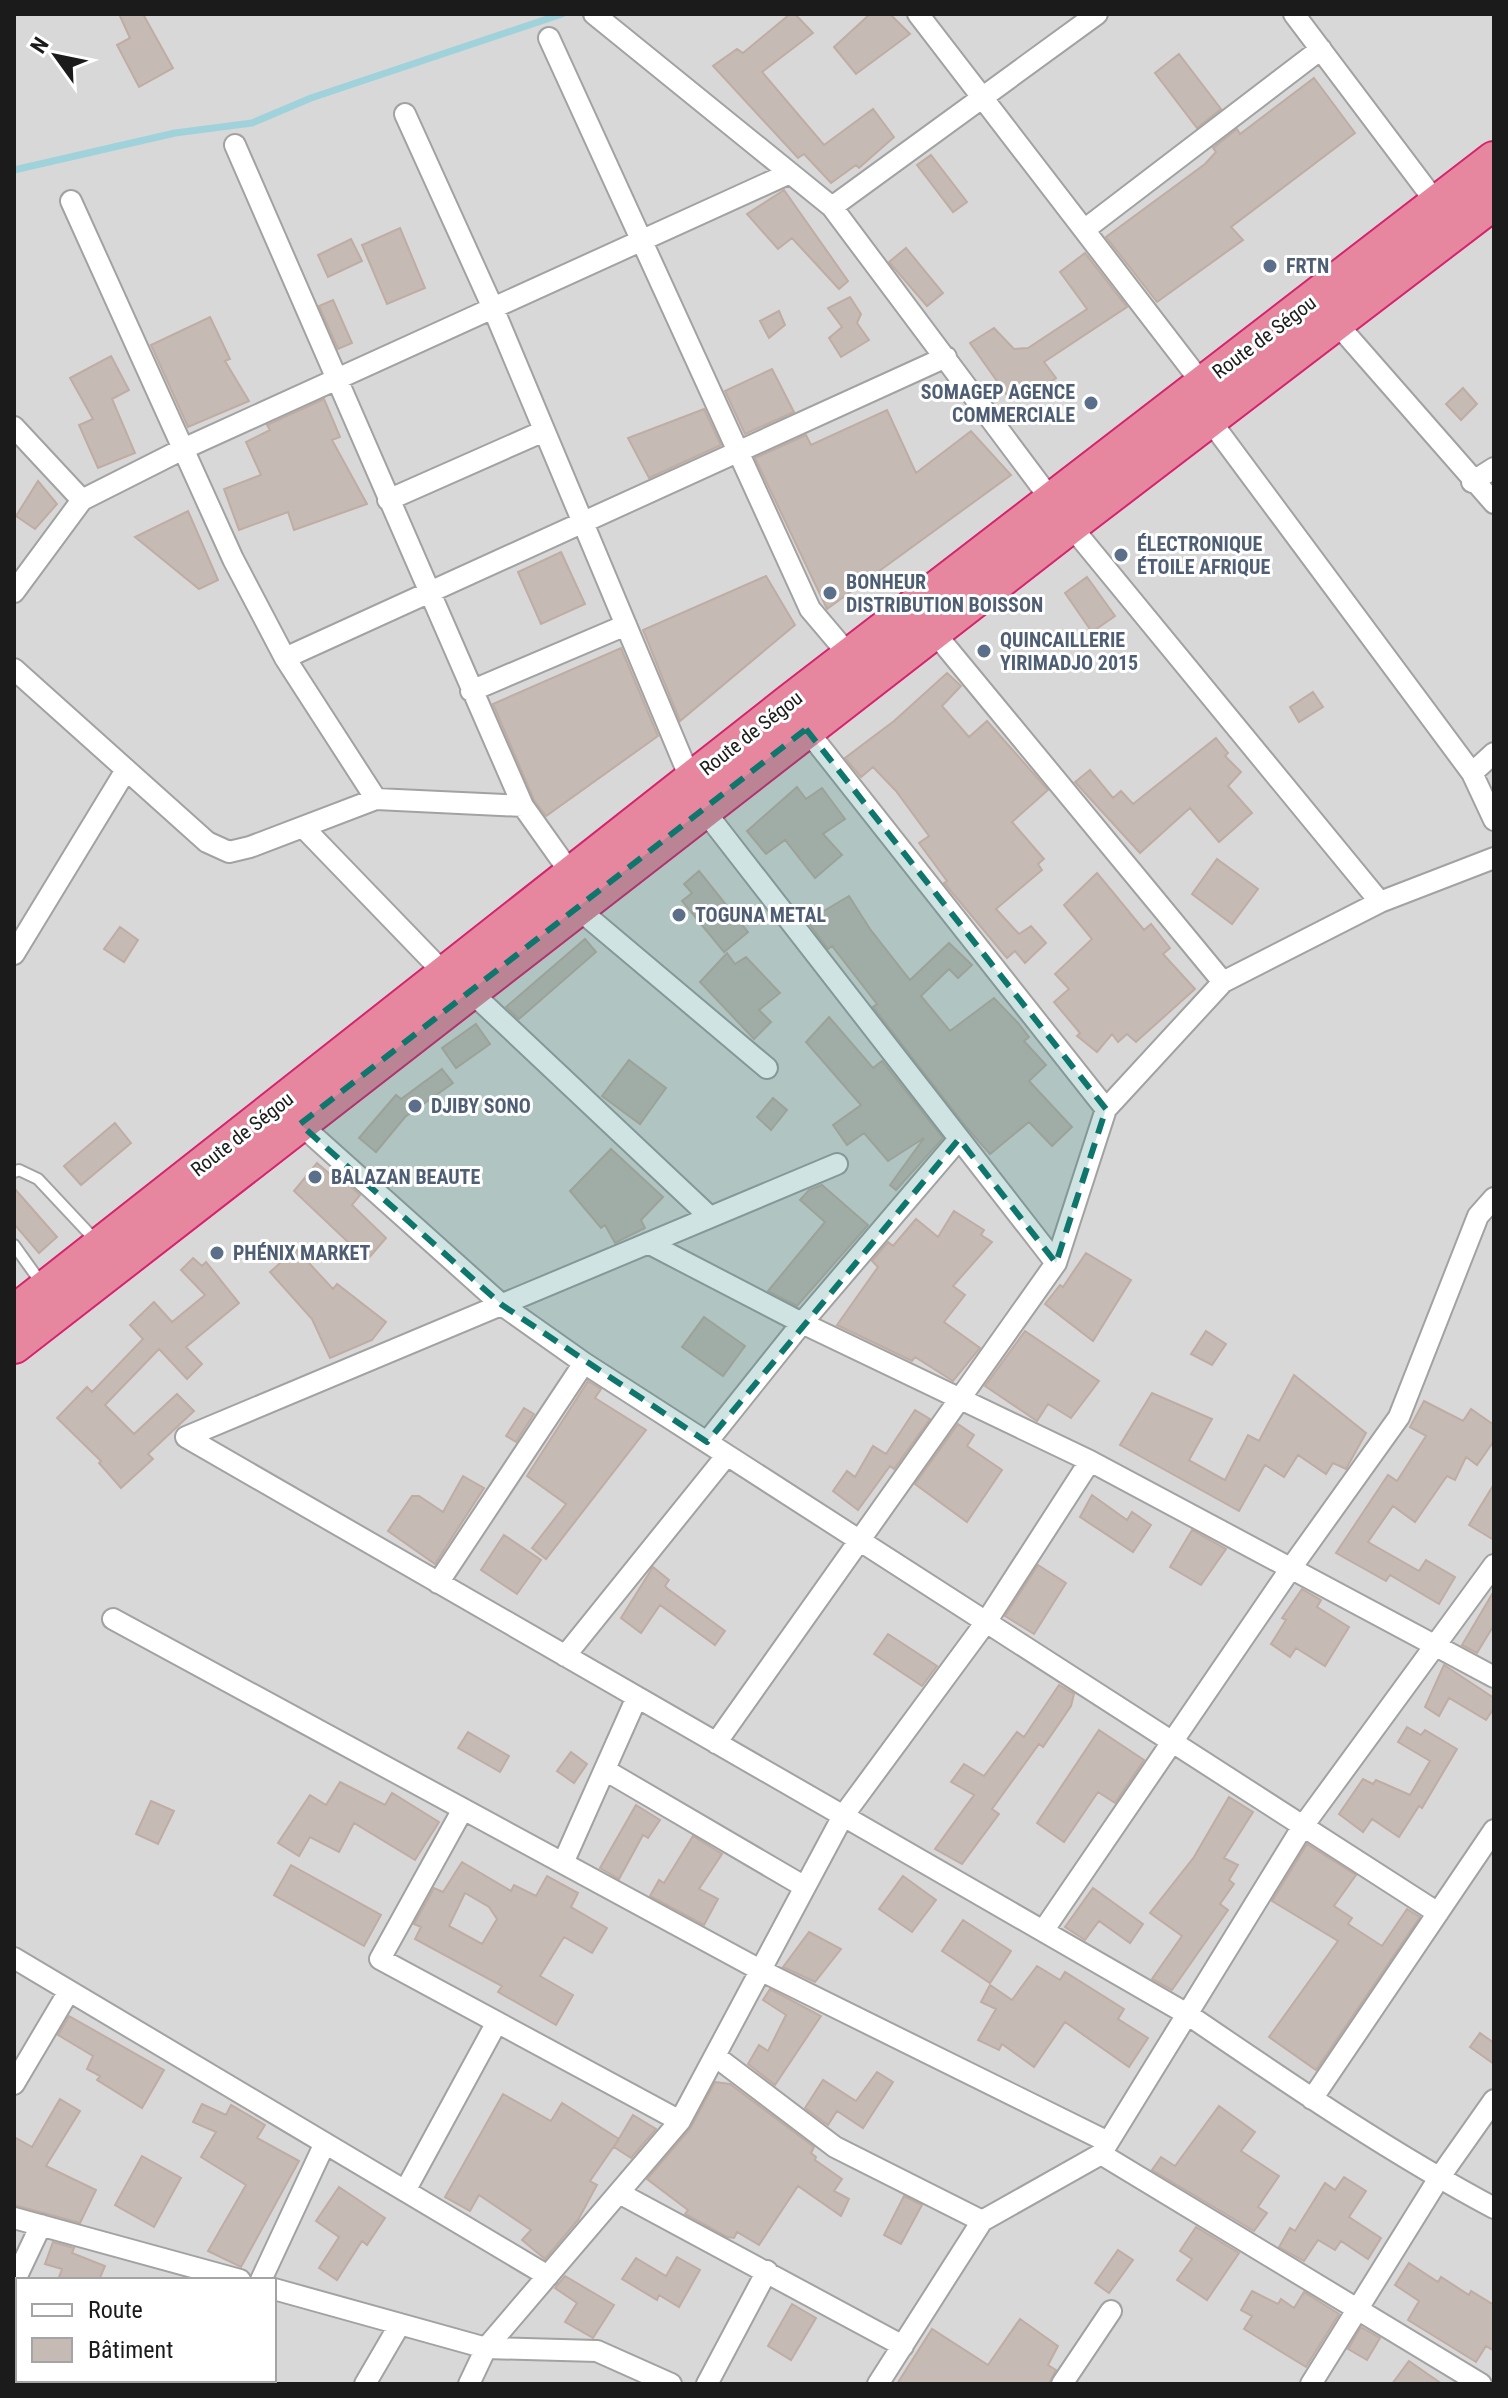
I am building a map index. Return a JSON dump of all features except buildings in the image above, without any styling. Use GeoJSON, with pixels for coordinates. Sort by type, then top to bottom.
{"type":"FeatureCollection","features":[{"type":"Feature","properties":{"kind":"highway","name":"Route de Ségou"},"geometry":{"type":"LineString","coordinates":[[14,1314],[100,1246],[457,982],[1061,512],[1211,404],[1447,217],[1494,160]]}},
{"type":"Feature","properties":{"kind":"highway","name":"Route de Ségou"},"geometry":{"type":"LineString","coordinates":[[1447,217],[1494,201]]}},
{"type":"Feature","properties":{"kind":"highway","name":"Route de Ségou"},"geometry":{"type":"LineString","coordinates":[[860,668],[933,631],[1061,512]]}},
{"type":"Feature","properties":{"kind":"highway","name":"Route de Ségou"},"geometry":{"type":"LineString","coordinates":[[14,1345],[300,1124],[457,982]]}},
{"type":"Feature","properties":{"kind":"street"},"geometry":{"type":"LineString","coordinates":[[918,14],[1084,230],[1211,404],[1472,773],[1494,820]]}},
{"type":"Feature","properties":{"kind":"street"},"geometry":{"type":"LineString","coordinates":[[832,207],[1097,14]]}},
{"type":"Feature","properties":{"kind":"street"},"geometry":{"type":"LineString","coordinates":[[1294,14],[1447,217]]}},
{"type":"Feature","properties":{"kind":"street"},"geometry":{"type":"LineString","coordinates":[[595,16],[832,207],[1061,512],[1380,902]]}},
{"type":"Feature","properties":{"kind":"street"},"geometry":{"type":"LineString","coordinates":[[549,38],[810,609],[860,668]]}},
{"type":"Feature","properties":{"kind":"street"},"geometry":{"type":"LineString","coordinates":[[1084,230],[1321,49]]}},
{"type":"Feature","properties":{"kind":"street"},"geometry":{"type":"LineString","coordinates":[[405,114],[493,308],[697,795],[1056,1263]]}},
{"type":"Feature","properties":{"kind":"street"},"geometry":{"type":"LineString","coordinates":[[235,145],[523,806],[574,891],[767,1068]]}},
{"type":"Feature","properties":{"kind":"street"},"geometry":{"type":"LineString","coordinates":[[14,592],[82,500],[183,449],[790,173]]}},
{"type":"Feature","properties":{"kind":"street"},"geometry":{"type":"LineString","coordinates":[[71,201],[233,559],[285,658],[376,799]]}},
{"type":"Feature","properties":{"kind":"street"},"geometry":{"type":"LineString","coordinates":[[1326,310],[1472,482],[1494,503]]}},
{"type":"Feature","properties":{"kind":"street"},"geometry":{"type":"LineString","coordinates":[[285,658],[946,357]]}},
{"type":"Feature","properties":{"kind":"street"},"geometry":{"type":"LineString","coordinates":[[14,427],[82,500]]}},
{"type":"Feature","properties":{"kind":"street"},"geometry":{"type":"LineString","coordinates":[[388,500],[544,431]]}},
{"type":"Feature","properties":{"kind":"street"},"geometry":{"type":"LineString","coordinates":[[1472,482],[1494,468]]}},
{"type":"Feature","properties":{"kind":"street"},"geometry":{"type":"LineString","coordinates":[[471,691],[626,625]]}},
{"type":"Feature","properties":{"kind":"street"},"geometry":{"type":"LineString","coordinates":[[933,631],[1223,982]]}},
{"type":"Feature","properties":{"kind":"street"},"geometry":{"type":"LineString","coordinates":[[14,669],[207,842],[229,852],[376,799],[523,806]]}},
{"type":"Feature","properties":{"kind":"street"},"geometry":{"type":"LineString","coordinates":[[797,717],[1106,1109]]}},
{"type":"Feature","properties":{"kind":"street"},"geometry":{"type":"LineString","coordinates":[[1472,773],[1494,753]]}},
{"type":"Feature","properties":{"kind":"street"},"geometry":{"type":"LineString","coordinates":[[18,940],[126,770]]}},
{"type":"Feature","properties":{"kind":"street"},"geometry":{"type":"LineString","coordinates":[[303,827],[457,982],[710,1217]]}},
{"type":"Feature","properties":{"kind":"street"},"geometry":{"type":"LineString","coordinates":[[716,1743],[1056,1263],[1106,1109],[1223,982],[1380,902],[1494,858]]}},
{"type":"Feature","properties":{"kind":"street"},"geometry":{"type":"LineString","coordinates":[[300,1124],[502,1305],[584,1363],[1438,1913]]}},
{"type":"Feature","properties":{"kind":"street"},"geometry":{"type":"LineString","coordinates":[[707,1442],[802,1323],[959,1139]]}},
{"type":"Feature","properties":{"kind":"street"},"geometry":{"type":"LineString","coordinates":[[837,1164],[186,1437],[1187,2014],[1312,2099],[1439,2178],[1494,2208]]}},
{"type":"Feature","properties":{"kind":"street"},"geometry":{"type":"LineString","coordinates":[[1043,1931],[1291,1568],[1399,1417],[1478,1216],[1494,1198]]}},
{"type":"Feature","properties":{"kind":"street"},"geometry":{"type":"LineString","coordinates":[[648,1243],[802,1323],[961,1396],[1090,1461],[1494,1677]]}},
{"type":"Feature","properties":{"kind":"street"},"geometry":{"type":"LineString","coordinates":[[438,1583],[584,1363]]}},
{"type":"Feature","properties":{"kind":"street"},"geometry":{"type":"LineString","coordinates":[[565,1656],[727,1455]]}},
{"type":"Feature","properties":{"kind":"street"},"geometry":{"type":"LineString","coordinates":[[469,2384],[486,2348],[680,2121],[843,1816],[986,1622],[1090,1461]]}},
{"type":"Feature","properties":{"kind":"street"},"geometry":{"type":"LineString","coordinates":[[878,2384],[982,2221],[1105,2148],[1303,1826],[1494,1565]]}},
{"type":"Feature","properties":{"kind":"street"},"geometry":{"type":"LineString","coordinates":[[113,1619],[760,1970],[1105,2148],[1358,2310],[1481,2384]]}},
{"type":"Feature","properties":{"kind":"street"},"geometry":{"type":"LineString","coordinates":[[563,1863],[637,1697]]}},
{"type":"Feature","properties":{"kind":"street"},"geometry":{"type":"LineString","coordinates":[[605,1770],[805,1887]]}},
{"type":"Feature","properties":{"kind":"street"},"geometry":{"type":"LineString","coordinates":[[463,1809],[380,1959],[680,2121]]}},
{"type":"Feature","properties":{"kind":"street"},"geometry":{"type":"LineString","coordinates":[[1312,2099],[1494,1830]]}},
{"type":"Feature","properties":{"kind":"street"},"geometry":{"type":"LineString","coordinates":[[14,1958],[548,2276]]}},
{"type":"Feature","properties":{"kind":"street"},"geometry":{"type":"LineString","coordinates":[[14,2084],[69,1991]]}},
{"type":"Feature","properties":{"kind":"street"},"geometry":{"type":"LineString","coordinates":[[405,2191],[497,2022]]}},
{"type":"Feature","properties":{"kind":"street"},"geometry":{"type":"LineString","coordinates":[[715,2056],[835,2147],[982,2221]]}},
{"type":"Feature","properties":{"kind":"street"},"geometry":{"type":"LineString","coordinates":[[1311,2384],[1439,2178],[1494,2100]]}},
{"type":"Feature","properties":{"kind":"street"},"geometry":{"type":"LineString","coordinates":[[262,2278],[325,2143]]}},
{"type":"Feature","properties":{"kind":"street"},"geometry":{"type":"LineString","coordinates":[[619,2193],[903,2346]]}},
{"type":"Feature","properties":{"kind":"street"},"geometry":{"type":"LineString","coordinates":[[14,2218],[233,2278]]}},
{"type":"Feature","properties":{"kind":"street"},"geometry":{"type":"LineString","coordinates":[[14,2282],[41,2225]]}},
{"type":"Feature","properties":{"kind":"street"},"geometry":{"type":"LineString","coordinates":[[707,2384],[767,2271]]}},
{"type":"Feature","properties":{"kind":"street"},"geometry":{"type":"LineString","coordinates":[[276,2290],[486,2348],[597,2351],[671,2384]]}},
{"type":"Feature","properties":{"kind":"street"},"geometry":{"type":"LineString","coordinates":[[1062,2384],[1111,2311]]}},
{"type":"Feature","properties":{"kind":"street"},"geometry":{"type":"LineString","coordinates":[[365,2384],[400,2324]]}},
{"type":"Feature","properties":{"kind":"lane"},"geometry":{"type":"LineString","coordinates":[[14,1172],[19,1170],[38,1179],[100,1246]]}},
{"type":"Feature","properties":{"kind":"lane"},"geometry":{"type":"LineString","coordinates":[[14,1245],[46,1289]]}},
{"type":"Feature","properties":{"kind":"highlighted area"},"geometry":{"type":"Polygon","coordinates":[[[806,729],[1106,1109],[1056,1263],[959,1139],[707,1442],[502,1305],[300,1124],[806,729]]]}},
{"type":"Feature","properties":{"kind":"shaded area"},"geometry":{"type":"Polygon","coordinates":[[[14,14],[1494,14],[1494,2384],[14,2384],[14,14]]]}},
{"type":"Feature","properties":{"kind":"waterway"},"geometry":{"type":"LineString","coordinates":[[14,170],[175,133],[252,123],[311,98],[562,14]]}},
{"type":"Feature","properties":{"kind":"place","name":"FRTN"},"geometry":{"type":"Point","coordinates":[1270,266]}},
{"type":"Feature","properties":{"kind":"place","name":"SOMAGEP AGENCE COMMERCIALE"},"geometry":{"type":"Point","coordinates":[1091,403]}},
{"type":"Feature","properties":{"kind":"place","name":"ÉLECTRONIQUE ÉTOILE AFRIQUE"},"geometry":{"type":"Point","coordinates":[1121,555]}},
{"type":"Feature","properties":{"kind":"place","name":"BONHEUR DISTRIBUTION BOISSON"},"geometry":{"type":"Point","coordinates":[830,593]}},
{"type":"Feature","properties":{"kind":"place","name":"QUINCAILLERIE YIRIMADJO 2015"},"geometry":{"type":"Point","coordinates":[984,651]}},
{"type":"Feature","properties":{"kind":"place","name":"TOGUNA METAL"},"geometry":{"type":"Point","coordinates":[679,915]}},
{"type":"Feature","properties":{"kind":"place","name":"DJIBY SONO"},"geometry":{"type":"Point","coordinates":[415,1106]}},
{"type":"Feature","properties":{"kind":"place","name":"BALAZAN BEAUTE"},"geometry":{"type":"Point","coordinates":[315,1177]}},
{"type":"Feature","properties":{"kind":"place","name":"PHÉNIX MARKET"},"geometry":{"type":"Point","coordinates":[217,1253]}}]}
